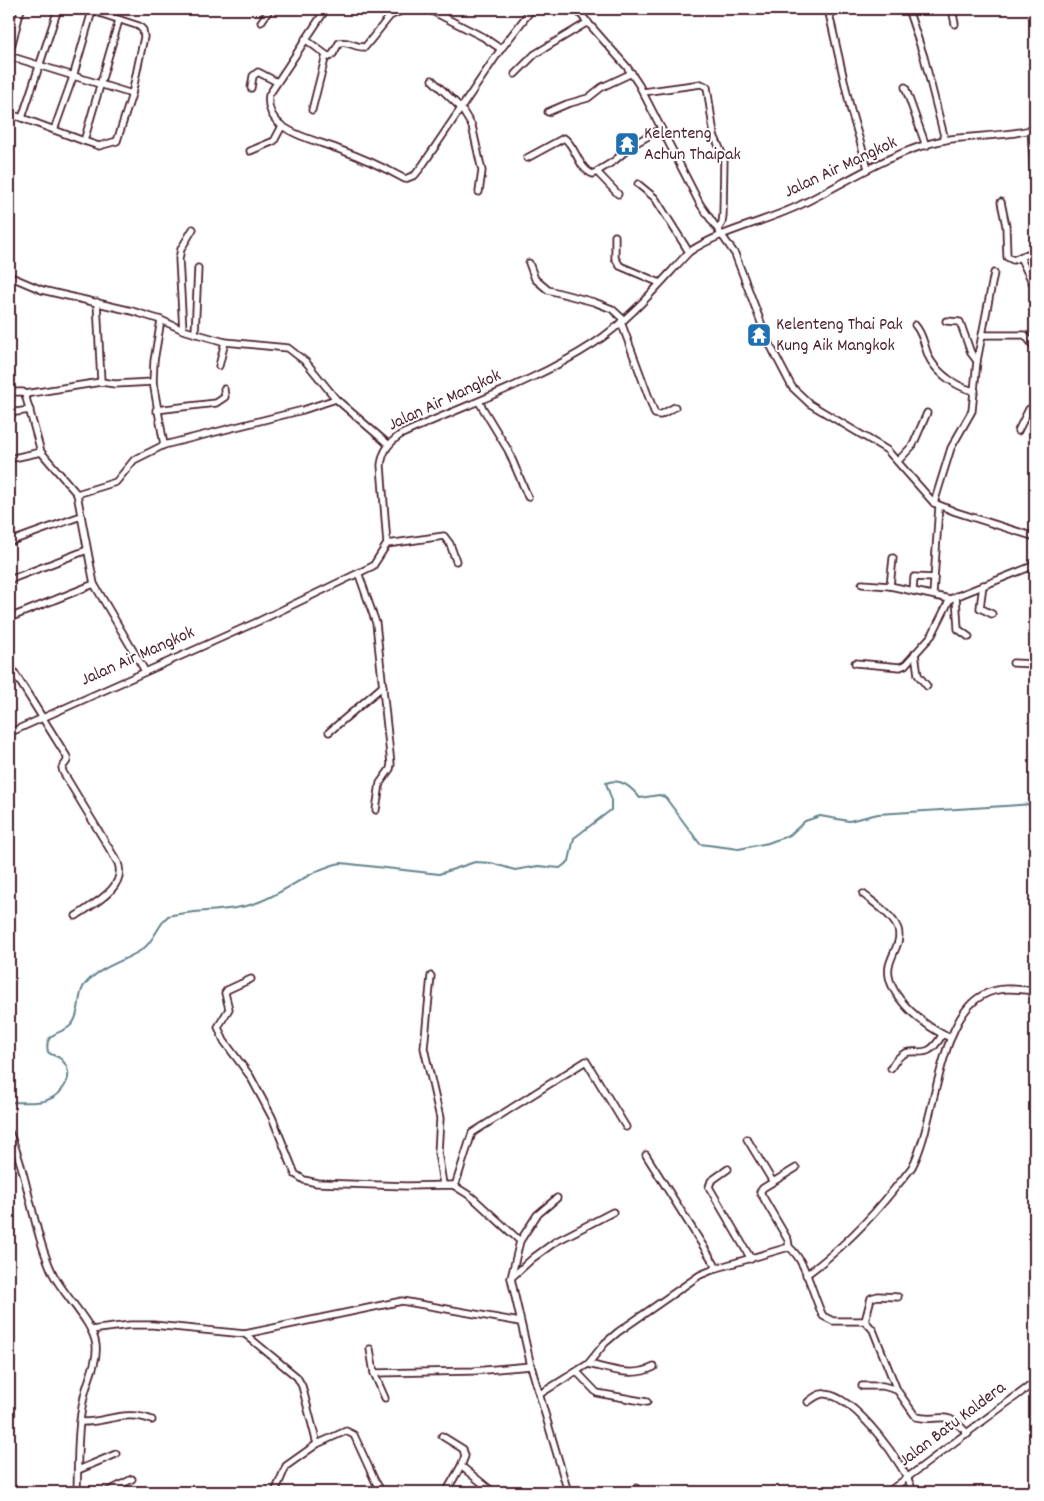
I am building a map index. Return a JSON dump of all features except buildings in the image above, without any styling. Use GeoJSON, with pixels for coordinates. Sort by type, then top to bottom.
{"type":"FeatureCollection","features":[{"type":"Feature","properties":{"kind":"street"},"geometry":{"type":"LineString","coordinates":[[21,9],[9,55],[73,77],[132,94]]}},
{"type":"Feature","properties":{"kind":"street"},"geometry":{"type":"LineString","coordinates":[[22,118],[41,66],[58,9]]}},
{"type":"Feature","properties":{"kind":"street"},"geometry":{"type":"LineString","coordinates":[[262,22],[270,9]]}},
{"type":"Feature","properties":{"kind":"street"},"geometry":{"type":"LineString","coordinates":[[326,9],[269,95],[268,104],[271,113],[282,126],[357,156],[404,178],[415,175],[422,166],[501,49],[532,9]]}},
{"type":"Feature","properties":{"kind":"street"},"geometry":{"type":"LineString","coordinates":[[305,39],[326,55],[332,57],[338,43],[342,42],[359,48],[365,47],[390,16],[406,9]]}},
{"type":"Feature","properties":{"kind":"street"},"geometry":{"type":"LineString","coordinates":[[428,9],[483,37],[501,49]]}},
{"type":"Feature","properties":{"kind":"street"},"geometry":{"type":"LineString","coordinates":[[578,9],[632,74],[700,204],[735,254],[768,341],[792,387],[810,404],[877,443],[898,460],[937,504],[1035,537]]}},
{"type":"Feature","properties":{"kind":"street"},"geometry":{"type":"LineString","coordinates":[[828,9],[851,111],[868,168]]}},
{"type":"Feature","properties":{"kind":"street"},"geometry":{"type":"LineString","coordinates":[[908,9],[924,57],[944,140]]}},
{"type":"Feature","properties":{"kind":"street"},"geometry":{"type":"LineString","coordinates":[[952,9],[955,24]]}},
{"type":"Feature","properties":{"kind":"street"},"geometry":{"type":"LineString","coordinates":[[9,114],[22,118],[54,130],[84,141],[99,146],[117,141],[132,94],[144,36],[143,30],[139,26],[89,10],[73,77],[54,130]]}},
{"type":"Feature","properties":{"kind":"street"},"geometry":{"type":"LineString","coordinates":[[84,141],[119,20]]}},
{"type":"Feature","properties":{"kind":"street"},"geometry":{"type":"LineString","coordinates":[[515,74],[535,54],[588,22]]}},
{"type":"Feature","properties":{"kind":"street"},"geometry":{"type":"LineString","coordinates":[[312,110],[326,55]]}},
{"type":"Feature","properties":{"kind":"street"},"geometry":{"type":"LineString","coordinates":[[251,88],[254,76],[258,72],[277,82]]}},
{"type":"Feature","properties":{"kind":"street"},"geometry":{"type":"LineString","coordinates":[[548,112],[588,98],[602,87],[632,74]]}},
{"type":"Feature","properties":{"kind":"street"},"geometry":{"type":"LineString","coordinates":[[432,80],[461,108],[472,126],[482,171],[479,192]]}},
{"type":"Feature","properties":{"kind":"street"},"geometry":{"type":"LineString","coordinates":[[642,92],[701,84],[707,87],[714,135],[724,158],[723,215],[720,231]]}},
{"type":"Feature","properties":{"kind":"street"},"geometry":{"type":"LineString","coordinates":[[905,87],[926,146]]}},
{"type":"Feature","properties":{"kind":"street"},"geometry":{"type":"LineString","coordinates":[[250,151],[274,141],[282,126]]}},
{"type":"Feature","properties":{"kind":"street"},"geometry":{"type":"LineString","coordinates":[[527,158],[564,138],[569,142],[586,171],[592,174],[634,144],[662,129]]}},
{"type":"Feature","properties":{"kind":"street"},"geometry":{"type":"LineString","coordinates":[[1033,130],[1035,191]]}},
{"type":"Feature","properties":{"kind":"street","name":"Jalan Air Mangkok"},"geometry":{"type":"LineString","coordinates":[[9,733],[358,575],[373,566],[387,544],[381,465],[382,456],[388,444],[400,435],[479,402],[558,364],[592,345],[623,321],[689,252],[720,231],[799,205],[868,168],[944,140],[1033,130]]}},
{"type":"Feature","properties":{"kind":"street"},"geometry":{"type":"LineString","coordinates":[[597,172],[618,194]]}},
{"type":"Feature","properties":{"kind":"street"},"geometry":{"type":"LineString","coordinates":[[638,184],[655,198],[689,252]]}},
{"type":"Feature","properties":{"kind":"street"},"geometry":{"type":"LineString","coordinates":[[1001,202],[1006,226],[1007,257],[1013,260],[1035,251]]}},
{"type":"Feature","properties":{"kind":"street"},"geometry":{"type":"LineString","coordinates":[[183,330],[179,259],[180,249],[193,229]]}},
{"type":"Feature","properties":{"kind":"street"},"geometry":{"type":"LineString","coordinates":[[615,236],[615,258],[620,266],[660,283]]}},
{"type":"Feature","properties":{"kind":"street"},"geometry":{"type":"LineString","coordinates":[[1020,257],[1035,288]]}},
{"type":"Feature","properties":{"kind":"street"},"geometry":{"type":"LineString","coordinates":[[528,263],[535,279],[548,290],[594,302],[612,309],[623,321],[655,414],[660,415],[675,407]]}},
{"type":"Feature","properties":{"kind":"street"},"geometry":{"type":"LineString","coordinates":[[195,334],[198,268]]}},
{"type":"Feature","properties":{"kind":"street"},"geometry":{"type":"LineString","coordinates":[[933,596],[937,504],[951,448],[972,411],[977,361],[994,274]]}},
{"type":"Feature","properties":{"kind":"street"},"geometry":{"type":"LineString","coordinates":[[9,276],[42,290],[97,302],[161,320],[183,330],[225,342],[281,346],[293,350],[336,399],[388,444]]}},
{"type":"Feature","properties":{"kind":"street"},"geometry":{"type":"LineString","coordinates":[[97,302],[101,382]]}},
{"type":"Feature","properties":{"kind":"street"},"geometry":{"type":"LineString","coordinates":[[161,320],[154,360],[153,382],[156,410],[164,445]]}},
{"type":"Feature","properties":{"kind":"street"},"geometry":{"type":"LineString","coordinates":[[946,321],[960,322],[971,353],[977,361]]}},
{"type":"Feature","properties":{"kind":"street"},"geometry":{"type":"LineString","coordinates":[[915,325],[922,336],[931,361],[955,384],[975,391]]}},
{"type":"Feature","properties":{"kind":"street"},"geometry":{"type":"LineString","coordinates":[[983,335],[1025,335],[1035,348]]}},
{"type":"Feature","properties":{"kind":"street"},"geometry":{"type":"LineString","coordinates":[[219,366],[225,342]]}},
{"type":"Feature","properties":{"kind":"street"},"geometry":{"type":"LineString","coordinates":[[9,392],[23,392],[25,394],[101,382],[115,384],[153,382]]}},
{"type":"Feature","properties":{"kind":"street"},"geometry":{"type":"LineString","coordinates":[[156,410],[216,403],[225,398],[224,389]]}},
{"type":"Feature","properties":{"kind":"street"},"geometry":{"type":"LineString","coordinates":[[25,394],[42,452],[77,494],[94,584],[145,671]]}},
{"type":"Feature","properties":{"kind":"street"},"geometry":{"type":"LineString","coordinates":[[77,494],[116,482],[134,460],[164,445],[303,410],[336,399]]}},
{"type":"Feature","properties":{"kind":"street"},"geometry":{"type":"LineString","coordinates":[[479,402],[508,450],[528,497]]}},
{"type":"Feature","properties":{"kind":"street"},"geometry":{"type":"LineString","coordinates":[[1018,431],[1029,408],[1035,410]]}},
{"type":"Feature","properties":{"kind":"street"},"geometry":{"type":"LineString","coordinates":[[9,413],[30,410]]}},
{"type":"Feature","properties":{"kind":"street"},"geometry":{"type":"LineString","coordinates":[[898,460],[913,445],[927,413]]}},
{"type":"Feature","properties":{"kind":"street"},"geometry":{"type":"LineString","coordinates":[[9,459],[42,452]]}},
{"type":"Feature","properties":{"kind":"street"},"geometry":{"type":"LineString","coordinates":[[9,542],[81,516]]}},
{"type":"Feature","properties":{"kind":"street"},"geometry":{"type":"LineString","coordinates":[[387,544],[444,536],[450,544],[456,561]]}},
{"type":"Feature","properties":{"kind":"street"},"geometry":{"type":"LineString","coordinates":[[9,580],[87,550]]}},
{"type":"Feature","properties":{"kind":"street"},"geometry":{"type":"LineString","coordinates":[[890,586],[893,558]]}},
{"type":"Feature","properties":{"kind":"street"},"geometry":{"type":"LineString","coordinates":[[862,584],[890,586],[933,596],[953,598],[1035,565]]}},
{"type":"Feature","properties":{"kind":"street"},"geometry":{"type":"LineString","coordinates":[[358,575],[376,623],[391,767],[380,783],[376,810]]}},
{"type":"Feature","properties":{"kind":"street"},"geometry":{"type":"LineString","coordinates":[[913,591],[914,577],[934,578]]}},
{"type":"Feature","properties":{"kind":"street"},"geometry":{"type":"LineString","coordinates":[[9,618],[94,584]]}},
{"type":"Feature","properties":{"kind":"street"},"geometry":{"type":"LineString","coordinates":[[983,585],[980,608],[992,614]]}},
{"type":"Feature","properties":{"kind":"street"},"geometry":{"type":"LineString","coordinates":[[953,598],[958,629],[969,636]]}},
{"type":"Feature","properties":{"kind":"street"},"geometry":{"type":"LineString","coordinates":[[855,663],[900,667],[905,665],[932,636],[953,598]]}},
{"type":"Feature","properties":{"kind":"street"},"geometry":{"type":"LineString","coordinates":[[916,653],[918,675],[927,686]]}},
{"type":"Feature","properties":{"kind":"street"},"geometry":{"type":"LineString","coordinates":[[9,664],[67,757],[67,761],[62,768],[63,772],[122,872],[119,881],[112,889],[76,916]]}},
{"type":"Feature","properties":{"kind":"street"},"geometry":{"type":"LineString","coordinates":[[1013,664],[1035,664]]}},
{"type":"Feature","properties":{"kind":"street"},"geometry":{"type":"LineString","coordinates":[[329,732],[383,686]]}},
{"type":"Feature","properties":{"kind":"street"},"geometry":{"type":"LineString","coordinates":[[863,894],[888,916],[900,936],[889,966],[894,991],[902,1003],[942,1035],[951,1038]]}},
{"type":"Feature","properties":{"kind":"street"},"geometry":{"type":"LineString","coordinates":[[431,976],[424,1048],[440,1118],[438,1153],[443,1184]]}},
{"type":"Feature","properties":{"kind":"street"},"geometry":{"type":"LineString","coordinates":[[251,979],[229,989],[225,993],[229,1009],[218,1027],[220,1035],[250,1076],[272,1117],[295,1174],[304,1180],[317,1183],[407,1186],[443,1184],[455,1186],[472,1197],[520,1241]]}},
{"type":"Feature","properties":{"kind":"street"},"geometry":{"type":"LineString","coordinates":[[806,1275],[858,1231],[911,1167],[920,1148],[951,1038],[964,1010],[983,994],[998,989],[1035,991]]}},
{"type":"Feature","properties":{"kind":"street"},"geometry":{"type":"LineString","coordinates":[[891,1068],[903,1052],[932,1050],[942,1035]]}},
{"type":"Feature","properties":{"kind":"street"},"geometry":{"type":"LineString","coordinates":[[455,1186],[472,1133],[586,1061],[626,1127]]}},
{"type":"Feature","properties":{"kind":"street"},"geometry":{"type":"LineString","coordinates":[[9,1132],[16,1148],[34,1215],[53,1273],[95,1338],[95,1356],[80,1422],[77,1492]]}},
{"type":"Feature","properties":{"kind":"street"},"geometry":{"type":"LineString","coordinates":[[747,1139],[773,1182]]}},
{"type":"Feature","properties":{"kind":"street"},"geometry":{"type":"LineString","coordinates":[[646,1155],[717,1268]]}},
{"type":"Feature","properties":{"kind":"street"},"geometry":{"type":"LineString","coordinates":[[796,1168],[763,1188],[760,1192],[806,1275],[820,1311],[827,1319],[865,1321],[873,1330],[897,1390],[916,1417],[923,1419],[945,1416],[954,1419],[968,1434]]}},
{"type":"Feature","properties":{"kind":"street"},"geometry":{"type":"LineString","coordinates":[[728,1169],[711,1182],[709,1187],[751,1259]]}},
{"type":"Feature","properties":{"kind":"street"},"geometry":{"type":"LineString","coordinates":[[557,1198],[537,1215],[520,1241],[511,1278],[531,1366],[568,1492]]}},
{"type":"Feature","properties":{"kind":"street"},"geometry":{"type":"LineString","coordinates":[[511,1278],[533,1258],[556,1242],[613,1212]]}},
{"type":"Feature","properties":{"kind":"street"},"geometry":{"type":"LineString","coordinates":[[540,1394],[588,1364],[605,1343],[618,1332],[700,1275],[717,1268],[789,1247]]}},
{"type":"Feature","properties":{"kind":"street"},"geometry":{"type":"LineString","coordinates":[[865,1321],[871,1298],[878,1296],[898,1297]]}},
{"type":"Feature","properties":{"kind":"street"},"geometry":{"type":"LineString","coordinates":[[91,1330],[130,1325],[153,1325],[244,1334],[402,1300],[520,1322]]}},
{"type":"Feature","properties":{"kind":"street"},"geometry":{"type":"LineString","coordinates":[[244,1334],[297,1377],[302,1386],[317,1444]]}},
{"type":"Feature","properties":{"kind":"street"},"geometry":{"type":"LineString","coordinates":[[370,1349],[374,1373],[385,1398]]}},
{"type":"Feature","properties":{"kind":"street"},"geometry":{"type":"LineString","coordinates":[[588,1364],[624,1372],[645,1372],[654,1367]]}},
{"type":"Feature","properties":{"kind":"street"},"geometry":{"type":"LineString","coordinates":[[374,1373],[531,1366]]}},
{"type":"Feature","properties":{"kind":"street"},"geometry":{"type":"LineString","coordinates":[[577,1372],[597,1392],[646,1402]]}},
{"type":"Feature","properties":{"kind":"street","name":"Jalan Batu Kaldera"},"geometry":{"type":"LineString","coordinates":[[888,1492],[1035,1382]]}},
{"type":"Feature","properties":{"kind":"street"},"geometry":{"type":"LineString","coordinates":[[862,1386],[883,1386],[897,1390]]}},
{"type":"Feature","properties":{"kind":"street"},"geometry":{"type":"LineString","coordinates":[[808,1402],[819,1394],[826,1393],[851,1405],[865,1419],[908,1477],[913,1492]]}},
{"type":"Feature","properties":{"kind":"street"},"geometry":{"type":"LineString","coordinates":[[80,1422],[128,1414],[152,1420]]}},
{"type":"Feature","properties":{"kind":"street"},"geometry":{"type":"LineString","coordinates":[[276,1492],[286,1466],[317,1444],[346,1431],[351,1432],[382,1492]]}},
{"type":"Feature","properties":{"kind":"street"},"geometry":{"type":"LineString","coordinates":[[442,1436],[463,1449],[465,1456],[446,1492]]}},
{"type":"Feature","properties":{"kind":"street"},"geometry":{"type":"LineString","coordinates":[[78,1470],[116,1454]]}},
{"type":"Feature","properties":{"kind":"street"},"geometry":{"type":"LineString","coordinates":[[461,1466],[492,1492]]}},
{"type":"Feature","properties":{"kind":"street"},"geometry":{"type":"LineString","coordinates":[[107,1492],[132,1479]]}},
{"type":"Feature","properties":{"kind":"waterway"},"geometry":{"type":"LineString","coordinates":[[9,1102],[42,1101],[57,1095],[67,1081],[68,1075],[65,1064],[61,1059],[48,1052],[47,1045],[51,1036],[72,1024],[77,1014],[81,991],[87,982],[93,976],[147,946],[168,916],[189,912],[232,909],[253,904],[275,895],[307,876],[341,863],[439,874],[475,862],[491,863],[515,870],[538,866],[560,868],[569,861],[574,838],[611,810],[611,798],[606,783],[611,781],[625,784],[640,798],[659,795],[665,797],[700,844],[739,849],[768,843],[790,835],[805,821],[820,816],[849,821],[878,814],[1035,804]]}},
{"type":"Feature","properties":{"kind":"place","name":"Kelenteng Achun Thaipak"},"geometry":{"type":"Point","coordinates":[627,144]}},
{"type":"Feature","properties":{"kind":"place","name":"Kelenteng Thai Pak Kung Aik Mangkok"},"geometry":{"type":"Point","coordinates":[759,335]}}]}
